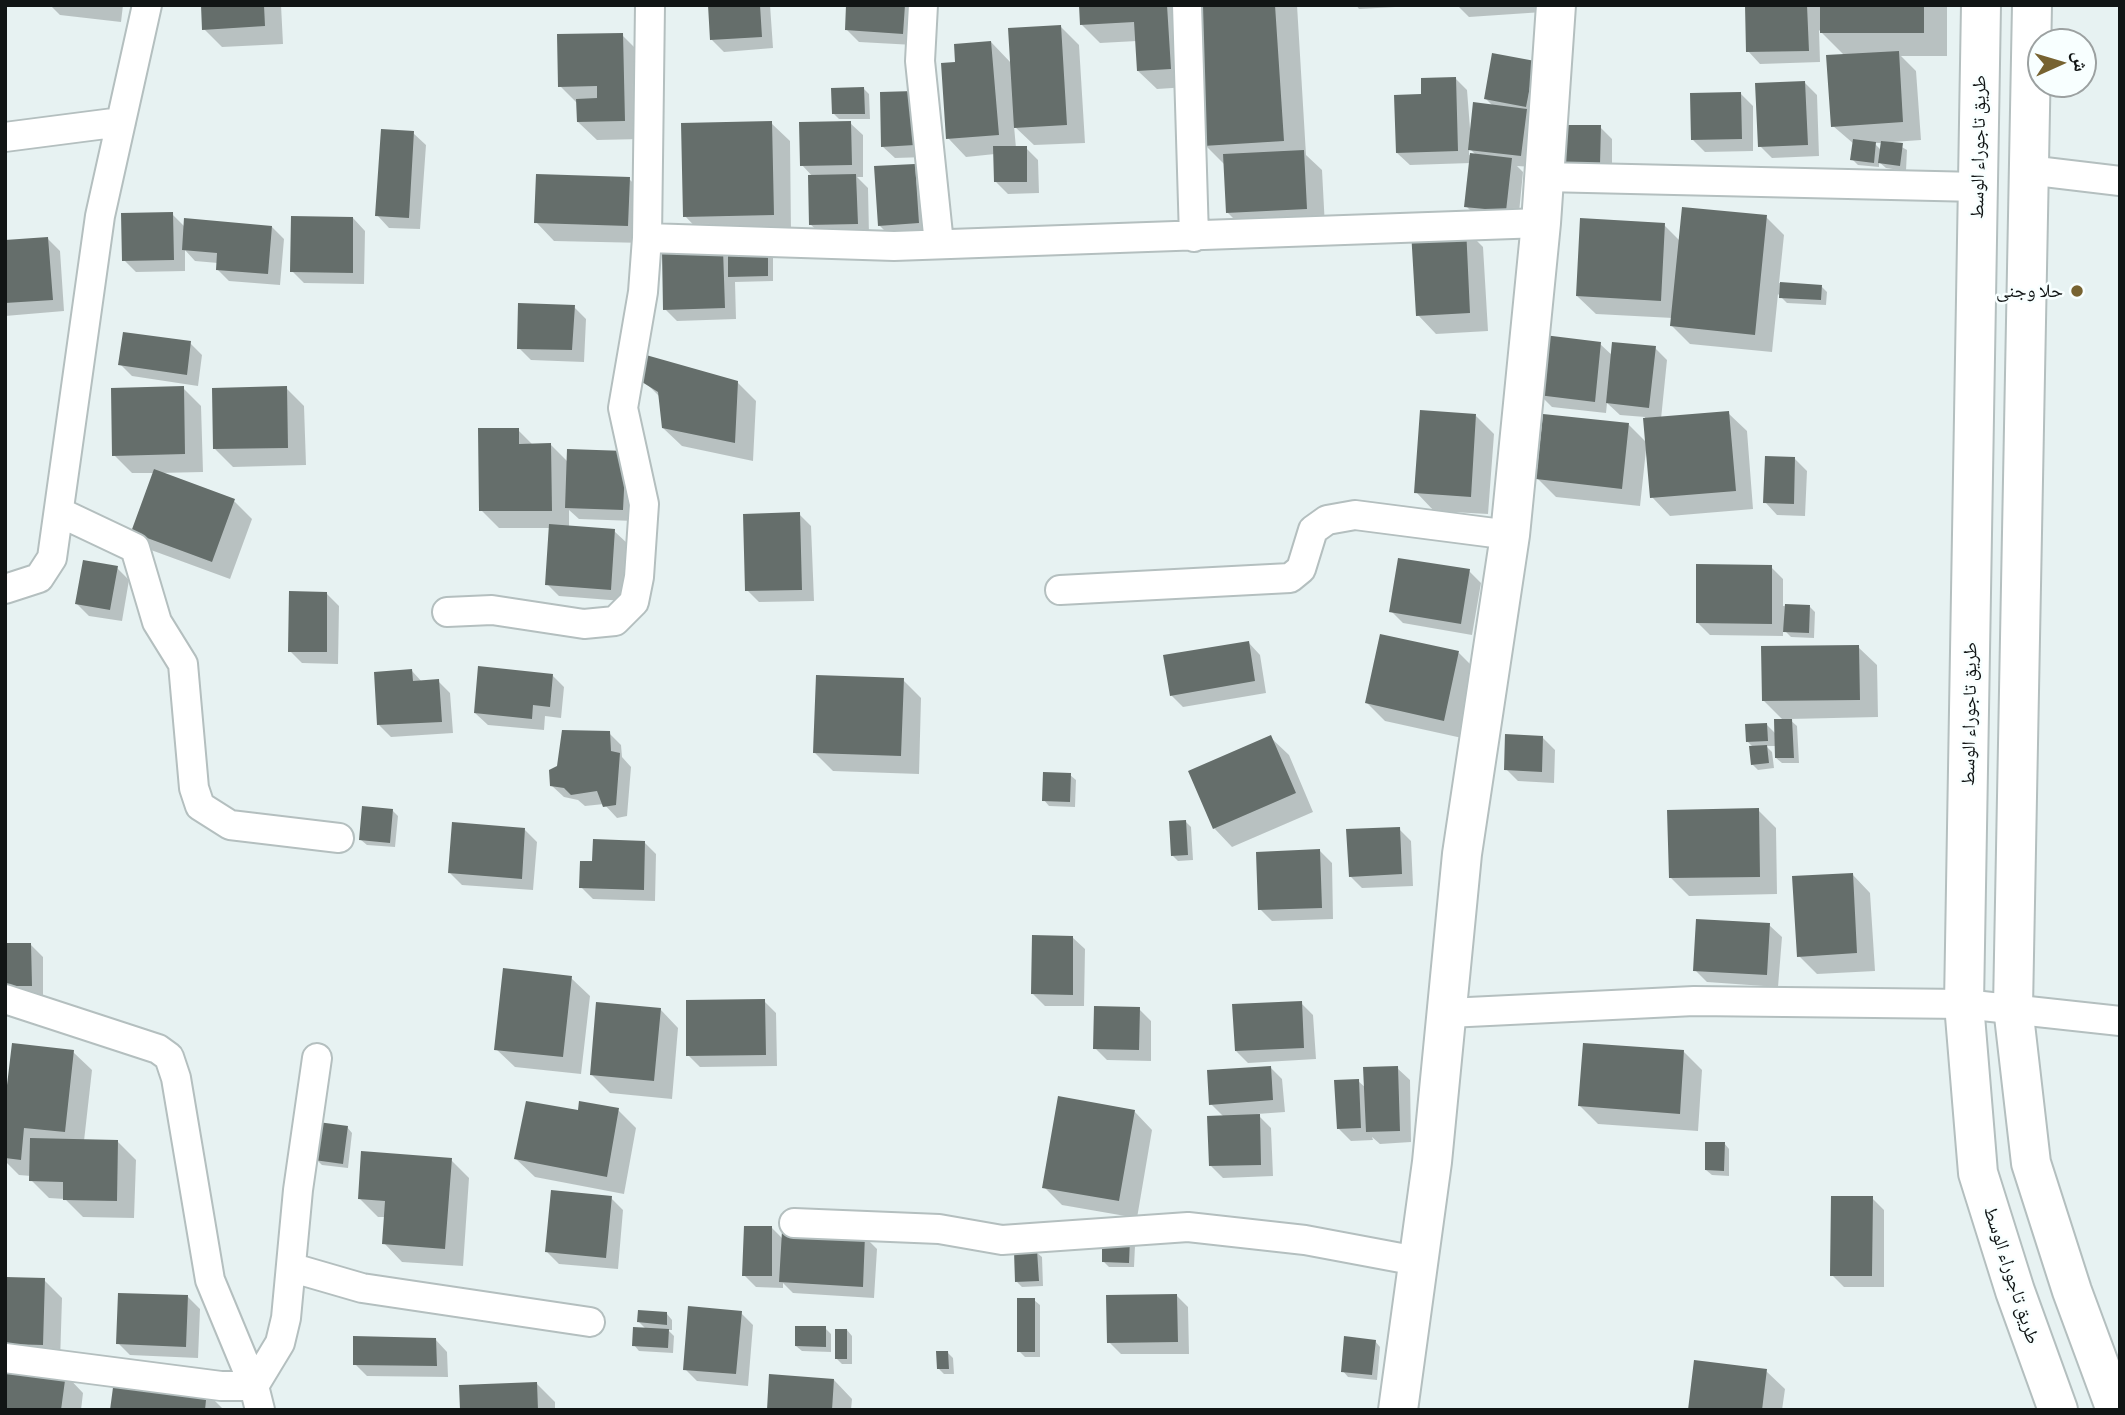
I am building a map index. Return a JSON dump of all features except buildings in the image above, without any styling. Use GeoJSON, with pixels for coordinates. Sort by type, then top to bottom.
{"type":"FeatureCollection","features":[{"type":"Feature","properties":{"kind":"main road"},"geometry":{"type":"LineString","coordinates":[[1398,1410],[1432,1162],[1462,854],[1510,535],[1541,223],[1548,89],[1556,5]]}},
{"type":"Feature","properties":{"kind":"main road","name":"طريق تاجوراء الوسط"},"geometry":{"type":"LineString","coordinates":[[1981,5],[1964,1004],[1978,1172],[2015,1291],[2058,1410]]}},
{"type":"Feature","properties":{"kind":"main road"},"geometry":{"type":"LineString","coordinates":[[2032,5],[2013,1007],[2031,1163],[2072,1291],[2116,1410]]}},
{"type":"Feature","properties":{"kind":"street"},"geometry":{"type":"LineString","coordinates":[[5,589],[39,578],[52,558],[100,216],[147,5]]}},
{"type":"Feature","properties":{"kind":"street"},"geometry":{"type":"LineString","coordinates":[[447,612],[492,610],[584,624],[615,621],[634,603],[639,577],[644,504],[623,408],[643,292],[647,238],[650,5]]}},
{"type":"Feature","properties":{"kind":"street"},"geometry":{"type":"LineString","coordinates":[[923,5],[920,61],[939,244]]}},
{"type":"Feature","properties":{"kind":"street"},"geometry":{"type":"LineString","coordinates":[[1186,5],[1194,237]]}},
{"type":"Feature","properties":{"kind":"street"},"geometry":{"type":"LineString","coordinates":[[5,137],[121,122]]}},
{"type":"Feature","properties":{"kind":"street"},"geometry":{"type":"LineString","coordinates":[[2028,170],[2120,181]]}},
{"type":"Feature","properties":{"kind":"street"},"geometry":{"type":"LineString","coordinates":[[1544,177],[1978,187]]}},
{"type":"Feature","properties":{"kind":"street"},"geometry":{"type":"LineString","coordinates":[[647,238],[939,244],[1541,223]]}},
{"type":"Feature","properties":{"kind":"street"},"geometry":{"type":"LineString","coordinates":[[59,512],[135,548],[157,622],[183,664],[194,788],[200,806],[230,825],[339,838]]}},
{"type":"Feature","properties":{"kind":"street"},"geometry":{"type":"LineString","coordinates":[[1060,590],[1290,578],[1301,569],[1313,530],[1327,520],[1355,515],[1510,535]]}},
{"type":"Feature","properties":{"kind":"street"},"geometry":{"type":"LineString","coordinates":[[5,999],[158,1049],[169,1057],[181,1102],[210,1280],[257,1398]]}},
{"type":"Feature","properties":{"kind":"street"},"geometry":{"type":"LineString","coordinates":[[1448,1013],[1694,1001],[1964,1004],[2013,1007],[2120,1021]]}},
{"type":"Feature","properties":{"kind":"street"},"geometry":{"type":"LineString","coordinates":[[257,1398],[280,1343],[293,1268],[298,1190],[317,1058]]}},
{"type":"Feature","properties":{"kind":"street"},"geometry":{"type":"LineString","coordinates":[[794,1223],[939,1229],[1002,1240],[1188,1227],[1305,1240],[1417,1261]]}},
{"type":"Feature","properties":{"kind":"street"},"geometry":{"type":"LineString","coordinates":[[293,1268],[362,1288],[590,1322]]}},
{"type":"Feature","properties":{"kind":"street"},"geometry":{"type":"LineString","coordinates":[[5,1358],[221,1386],[257,1398]]}},
{"type":"Feature","properties":{"kind":"place","name":"حلا وجنى"},"geometry":{"type":"Point","coordinates":[2077,291]}}]}
